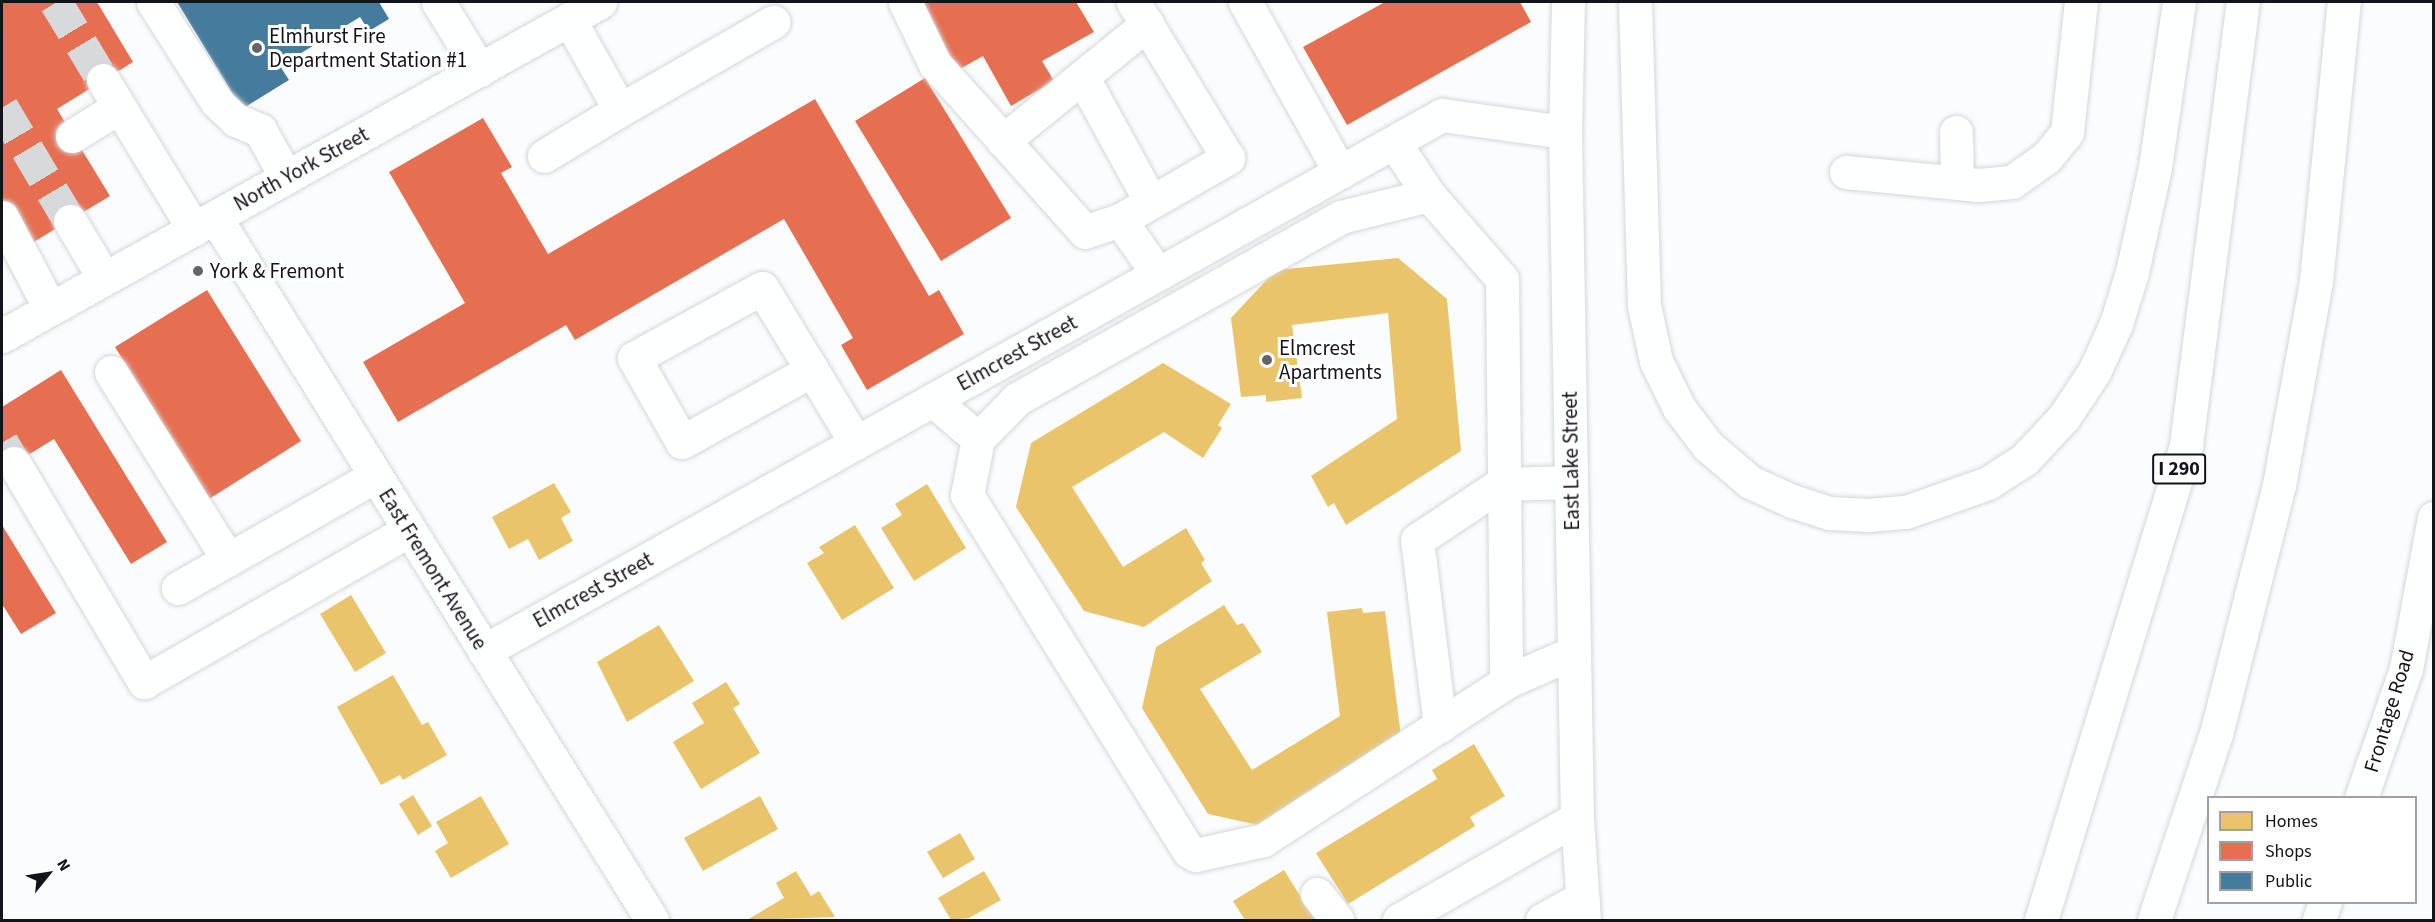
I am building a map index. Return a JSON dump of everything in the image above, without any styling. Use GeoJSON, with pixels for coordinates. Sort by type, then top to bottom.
{"type":"FeatureCollection","features":[{"type":"Feature","properties":{"kind":"main road"},"geometry":{"type":"LineString","coordinates":[[153,2],[216,101],[236,120],[260,130],[286,177]]}},
{"type":"Feature","properties":{"kind":"main road"},"geometry":{"type":"LineString","coordinates":[[438,2],[480,70]]}},
{"type":"Feature","properties":{"kind":"main road","name":"North York Street"},"geometry":{"type":"LineString","coordinates":[[2,336],[600,2]]}},
{"type":"Feature","properties":{"kind":"main road"},"geometry":{"type":"LineString","coordinates":[[905,2],[935,64],[1003,141],[1085,232],[1120,220],[1228,158],[1140,13],[1083,78],[1003,141]]}},
{"type":"Feature","properties":{"kind":"main road"},"geometry":{"type":"LineString","coordinates":[[1245,2],[1340,172]]}},
{"type":"Feature","properties":{"kind":"main road","name":"East Lake Street"},"geometry":{"type":"LineString","coordinates":[[1568,2],[1565,132],[1577,818],[1583,909]]}},
{"type":"Feature","properties":{"kind":"main road"},"geometry":{"type":"LineString","coordinates":[[1635,2],[1644,305],[1656,361],[1686,418],[1708,446],[1750,482],[1830,513],[1869,515],[1906,512],[1988,483],[2025,459],[2064,417],[2094,372],[2116,324],[2132,272],[2155,167],[2179,2]]}},
{"type":"Feature","properties":{"kind":"main road"},"geometry":{"type":"LineString","coordinates":[[1846,172],[1957,183],[2012,182],[2047,158],[2067,132],[2081,2]]}},
{"type":"Feature","properties":{"kind":"main road","name":"I 290"},"geometry":{"type":"LineString","coordinates":[[2041,921],[2186,445],[2243,2]]}},
{"type":"Feature","properties":{"kind":"main road"},"geometry":{"type":"LineString","coordinates":[[2154,921],[2216,734],[2279,485],[2316,281],[2344,2]]}},
{"type":"Feature","properties":{"kind":"main road"},"geometry":{"type":"LineString","coordinates":[[568,19],[621,110]]}},
{"type":"Feature","properties":{"kind":"main road"},"geometry":{"type":"LineString","coordinates":[[544,156],[773,22]]}},
{"type":"Feature","properties":{"kind":"main road"},"geometry":{"type":"LineString","coordinates":[[1083,78],[1151,202]]}},
{"type":"Feature","properties":{"kind":"main road","name":"East Fremont Avenue"},"geometry":{"type":"LineString","coordinates":[[72,136],[111,94],[204,223],[375,476],[652,921]]}},
{"type":"Feature","properties":{"kind":"main road","name":"Elmcrest Street"},"geometry":{"type":"LineString","coordinates":[[484,651],[1442,115],[1565,132]]}},
{"type":"Feature","properties":{"kind":"main road"},"geometry":{"type":"LineString","coordinates":[[1956,132],[1957,183]]}},
{"type":"Feature","properties":{"kind":"main road"},"geometry":{"type":"LineString","coordinates":[[1394,142],[1429,195],[1502,279],[1501,484],[1506,682]]}},
{"type":"Feature","properties":{"kind":"main road"},"geometry":{"type":"LineString","coordinates":[[1429,195],[1341,218],[1017,399],[978,439],[967,495],[1189,851],[1196,855],[1263,840],[1506,682],[1574,652]]}},
{"type":"Feature","properties":{"kind":"main road"},"geometry":{"type":"LineString","coordinates":[[2,217],[50,309]]}},
{"type":"Feature","properties":{"kind":"main road"},"geometry":{"type":"LineString","coordinates":[[1120,220],[1158,274]]}},
{"type":"Feature","properties":{"kind":"main road"},"geometry":{"type":"LineString","coordinates":[[70,221],[104,278]]}},
{"type":"Feature","properties":{"kind":"main road"},"geometry":{"type":"LineString","coordinates":[[812,370],[682,442],[634,358],[762,288],[812,370],[856,443]]}},
{"type":"Feature","properties":{"kind":"main road"},"geometry":{"type":"LineString","coordinates":[[111,372],[228,559]]}},
{"type":"Feature","properties":{"kind":"main road"},"geometry":{"type":"LineString","coordinates":[[933,400],[978,439]]}},
{"type":"Feature","properties":{"kind":"main road"},"geometry":{"type":"LineString","coordinates":[[14,463],[144,682],[409,530]]}},
{"type":"Feature","properties":{"kind":"main road"},"geometry":{"type":"LineString","coordinates":[[178,588],[375,476]]}},
{"type":"Feature","properties":{"kind":"main road"},"geometry":{"type":"LineString","coordinates":[[1440,726],[1417,540],[1501,484],[1571,482]]}},
{"type":"Feature","properties":{"kind":"main road","name":"Frontage Road"},"geometry":{"type":"LineString","coordinates":[[2362,796],[2420,662],[2433,518]]}},
{"type":"Feature","properties":{"kind":"main road"},"geometry":{"type":"LineString","coordinates":[[1399,921],[1577,818]]}},
{"type":"Feature","properties":{"kind":"main road"},"geometry":{"type":"LineString","coordinates":[[1317,894],[1337,921]]}},
{"type":"Feature","properties":{"kind":"main road"},"geometry":{"type":"LineString","coordinates":[[2319,921],[2325,904]]}},
{"type":"Feature","properties":{"kind":"main road"},"geometry":{"type":"LineString","coordinates":[[1542,921],[1583,909]]}},
{"type":"Feature","properties":{"kind":"building: Homes","name":"Elmcrest Apartments"},"geometry":{"type":"Polygon","coordinates":[[[1398,258],[1447,299],[1461,451],[1346,525],[1334,503],[1328,507],[1311,476],[1397,419],[1388,313],[1292,325],[1302,398],[1266,402],[1266,395],[1241,397],[1231,318],[1276,270],[1398,258]]]}},
{"type":"Feature","properties":{"kind":"building: Homes","name":"Elmcrest Apartments"},"geometry":{"type":"Polygon","coordinates":[[[1163,363],[1231,404],[1218,425],[1222,428],[1203,458],[1164,432],[1072,487],[1123,567],[1186,528],[1205,560],[1201,563],[1212,581],[1144,627],[1084,611],[1016,507],[1031,443],[1163,363]]]}},
{"type":"Feature","properties":{"kind":"building: Homes"},"geometry":{"type":"Polygon","coordinates":[[[554,483],[571,512],[561,518],[573,541],[539,560],[528,539],[509,549],[492,517],[554,483]]]}},
{"type":"Feature","properties":{"kind":"building: Homes"},"geometry":{"type":"Polygon","coordinates":[[[927,484],[966,548],[914,581],[881,528],[902,515],[895,504],[927,484]]]}},
{"type":"Feature","properties":{"kind":"building: Homes"},"geometry":{"type":"Polygon","coordinates":[[[855,525],[894,588],[842,620],[807,563],[824,553],[819,547],[855,525]]]}},
{"type":"Feature","properties":{"kind":"building: Homes"},"geometry":{"type":"Polygon","coordinates":[[[351,595],[386,653],[355,672],[320,614],[351,595]]]}},
{"type":"Feature","properties":{"kind":"building: Homes"},"geometry":{"type":"Polygon","coordinates":[[[1224,605],[1237,625],[1243,623],[1262,652],[1200,689],[1252,770],[1340,716],[1327,612],[1362,608],[1363,613],[1385,611],[1402,744],[1272,828],[1208,814],[1142,708],[1156,647],[1224,605]]]}},
{"type":"Feature","properties":{"kind":"building: Homes"},"geometry":{"type":"Polygon","coordinates":[[[659,625],[694,681],[627,722],[597,662],[659,625]]]}},
{"type":"Feature","properties":{"kind":"building: Homes"},"geometry":{"type":"Polygon","coordinates":[[[393,675],[422,725],[428,722],[447,755],[403,780],[400,775],[381,785],[337,707],[393,675]]]}},
{"type":"Feature","properties":{"kind":"building: Homes"},"geometry":{"type":"Polygon","coordinates":[[[726,682],[740,704],[733,708],[760,753],[701,789],[673,742],[704,723],[692,703],[726,682]]]}},
{"type":"Feature","properties":{"kind":"building: Homes"},"geometry":{"type":"Polygon","coordinates":[[[1474,744],[1505,796],[1470,817],[1475,826],[1348,904],[1316,853],[1437,779],[1432,770],[1474,744]]]}},
{"type":"Feature","properties":{"kind":"building: Homes"},"geometry":{"type":"Polygon","coordinates":[[[413,795],[432,826],[418,835],[399,804],[413,795]]]}},
{"type":"Feature","properties":{"kind":"building: Homes"},"geometry":{"type":"Polygon","coordinates":[[[481,796],[509,844],[451,878],[435,851],[448,843],[436,822],[481,796]]]}},
{"type":"Feature","properties":{"kind":"building: Homes"},"geometry":{"type":"Polygon","coordinates":[[[760,796],[778,829],[703,871],[684,838],[760,796]]]}},
{"type":"Feature","properties":{"kind":"building: Homes"},"geometry":{"type":"Polygon","coordinates":[[[960,833],[975,859],[943,878],[927,852],[960,833]]]}},
{"type":"Feature","properties":{"kind":"building: Homes"},"geometry":{"type":"Polygon","coordinates":[[[1284,870],[1315,920],[1245,920],[1233,901],[1284,870]]]}},
{"type":"Feature","properties":{"kind":"building: Homes"},"geometry":{"type":"Polygon","coordinates":[[[796,871],[811,896],[819,891],[835,917],[747,920],[784,898],[776,883],[796,871]]]}},
{"type":"Feature","properties":{"kind":"building: Homes"},"geometry":{"type":"Polygon","coordinates":[[[984,871],[1001,900],[969,918],[951,920],[938,898],[984,871]]]}},
{"type":"Feature","properties":{"kind":"building: Shops"},"geometry":{"type":"Polygon","coordinates":[[[2,2],[97,2],[133,62],[57,109],[110,196],[27,246],[2,204],[2,2]]]}},
{"type":"Feature","properties":{"kind":"building: Shops"},"geometry":{"type":"Polygon","coordinates":[[[919,2],[1076,2],[1094,32],[1042,61],[1054,81],[1011,106],[983,56],[958,70],[919,2]]]}},
{"type":"Feature","properties":{"kind":"building: Shops"},"geometry":{"type":"Polygon","coordinates":[[[1385,2],[1520,2],[1531,22],[1347,125],[1303,47],[1385,2]]]}},
{"type":"Feature","properties":{"kind":"building: Shops"},"geometry":{"type":"Polygon","coordinates":[[[925,78],[1011,218],[941,261],[855,121],[925,78]]]}},
{"type":"Feature","properties":{"kind":"building: Shops"},"geometry":{"type":"Polygon","coordinates":[[[815,99],[929,296],[939,290],[964,334],[867,390],[841,345],[853,338],[784,219],[575,340],[566,325],[398,422],[363,362],[465,303],[389,172],[483,118],[512,167],[501,173],[548,254],[815,99]]]}},
{"type":"Feature","properties":{"kind":"building: Shops"},"geometry":{"type":"Polygon","coordinates":[[[207,290],[301,441],[209,499],[115,347],[207,290]]]}},
{"type":"Feature","properties":{"kind":"building: Shops"},"geometry":{"type":"Polygon","coordinates":[[[61,370],[167,542],[131,564],[54,439],[2,471],[2,407],[61,370]]]}},
{"type":"Feature","properties":{"kind":"building: Shops"},"geometry":{"type":"Polygon","coordinates":[[[2,525],[56,613],[21,634],[2,604],[2,525]]]}},
{"type":"Feature","properties":{"kind":"building: Public","name":"Elmhurst Fire Department Station #1"},"geometry":{"type":"Polygon","coordinates":[[[177,2],[379,2],[389,19],[369,31],[360,17],[280,66],[289,80],[242,109],[177,2]]]}},
{"type":"Feature","properties":{"kind":"tunnel"},"geometry":{"type":"LineString","coordinates":[[56,2],[103,80]]}},
{"type":"Feature","properties":{"kind":"tunnel"},"geometry":{"type":"LineString","coordinates":[[2,107],[70,221]]}},
{"type":"Feature","properties":{"kind":"tunnel"},"geometry":{"type":"LineString","coordinates":[[2,442],[14,463]]}},
{"type":"Feature","properties":{"kind":"place","name":"Elmhurst Fire Department Station #1"},"geometry":{"type":"Point","coordinates":[257,48]}},
{"type":"Feature","properties":{"kind":"place","name":"York & Fremont"},"geometry":{"type":"Point","coordinates":[198,271]}},
{"type":"Feature","properties":{"kind":"place","name":"Elmcrest Apartments"},"geometry":{"type":"Point","coordinates":[1267,360]}}]}
